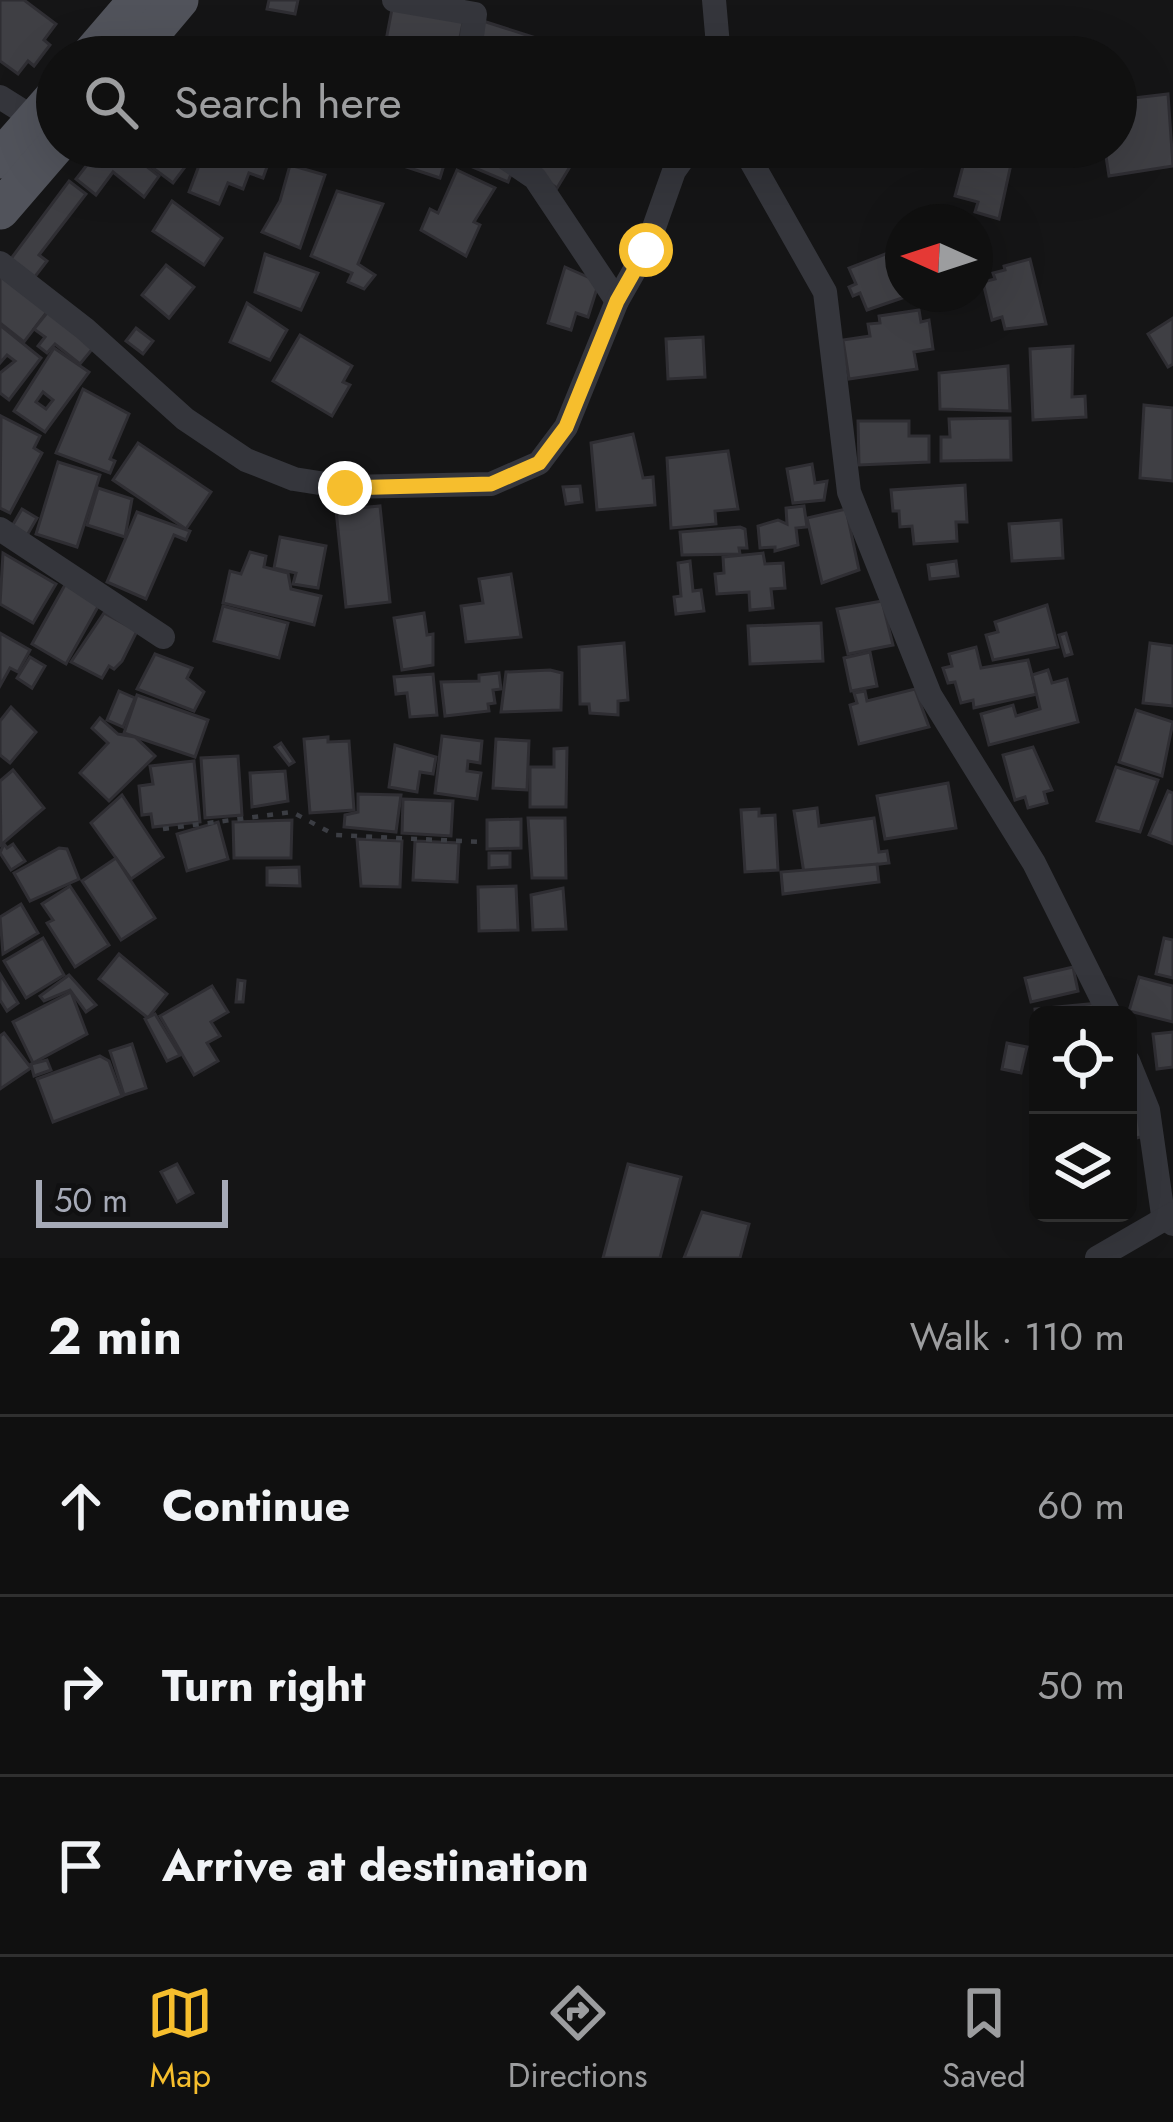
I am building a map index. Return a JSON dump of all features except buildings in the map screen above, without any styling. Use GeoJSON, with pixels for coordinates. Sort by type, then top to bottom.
{"type":"FeatureCollection","features":[{"type":"Feature","properties":{"kind":"main road"},"geometry":{"type":"LineString","coordinates":[[107,36],[139,0]]}},
{"type":"Feature","properties":{"kind":"main road"},"geometry":{"type":"LineString","coordinates":[[149,36],[179,0]]}},
{"type":"Feature","properties":{"kind":"main road"},"geometry":{"type":"LineString","coordinates":[[0,159],[36,130]]}},
{"type":"Feature","properties":{"kind":"main road"},"geometry":{"type":"LineString","coordinates":[[0,209],[36,144]]}},
{"type":"Feature","properties":{"kind":"street"},"geometry":{"type":"LineString","coordinates":[[394,0],[476,14],[472,36]]}},
{"type":"Feature","properties":{"kind":"street"},"geometry":{"type":"LineString","coordinates":[[714,0],[717,36]]}},
{"type":"Feature","properties":{"kind":"street"},"geometry":{"type":"LineString","coordinates":[[0,97],[36,113]]}},
{"type":"Feature","properties":{"kind":"street"},"geometry":{"type":"LineString","coordinates":[[520,168],[535,178],[617,301]]}},
{"type":"Feature","properties":{"kind":"street"},"geometry":{"type":"LineString","coordinates":[[0,263],[85,329],[185,419],[246,460],[294,479],[345,488],[491,484],[539,463],[566,427],[617,301],[646,250],[676,168]]}},
{"type":"Feature","properties":{"kind":"street"},"geometry":{"type":"LineString","coordinates":[[755,168],[825,292],[849,493],[930,695],[1034,863],[1106,1006]]}},
{"type":"Feature","properties":{"kind":"street"},"geometry":{"type":"LineString","coordinates":[[0,529],[163,637]]}},
{"type":"Feature","properties":{"kind":"street"},"geometry":{"type":"LineString","coordinates":[[1097,1258],[1170,1217],[1148,1111],[1137,1084]]}},
{"type":"Feature","properties":{"kind":"path"},"geometry":{"type":"LineString","coordinates":[[163,829],[292,812],[335,835],[481,842]]}},
{"type":"Feature","properties":{"kind":"route"},"geometry":{"type":"LineString","coordinates":[[345,488],[491,484],[539,463],[566,427],[617,301],[646,250]]}}]}
